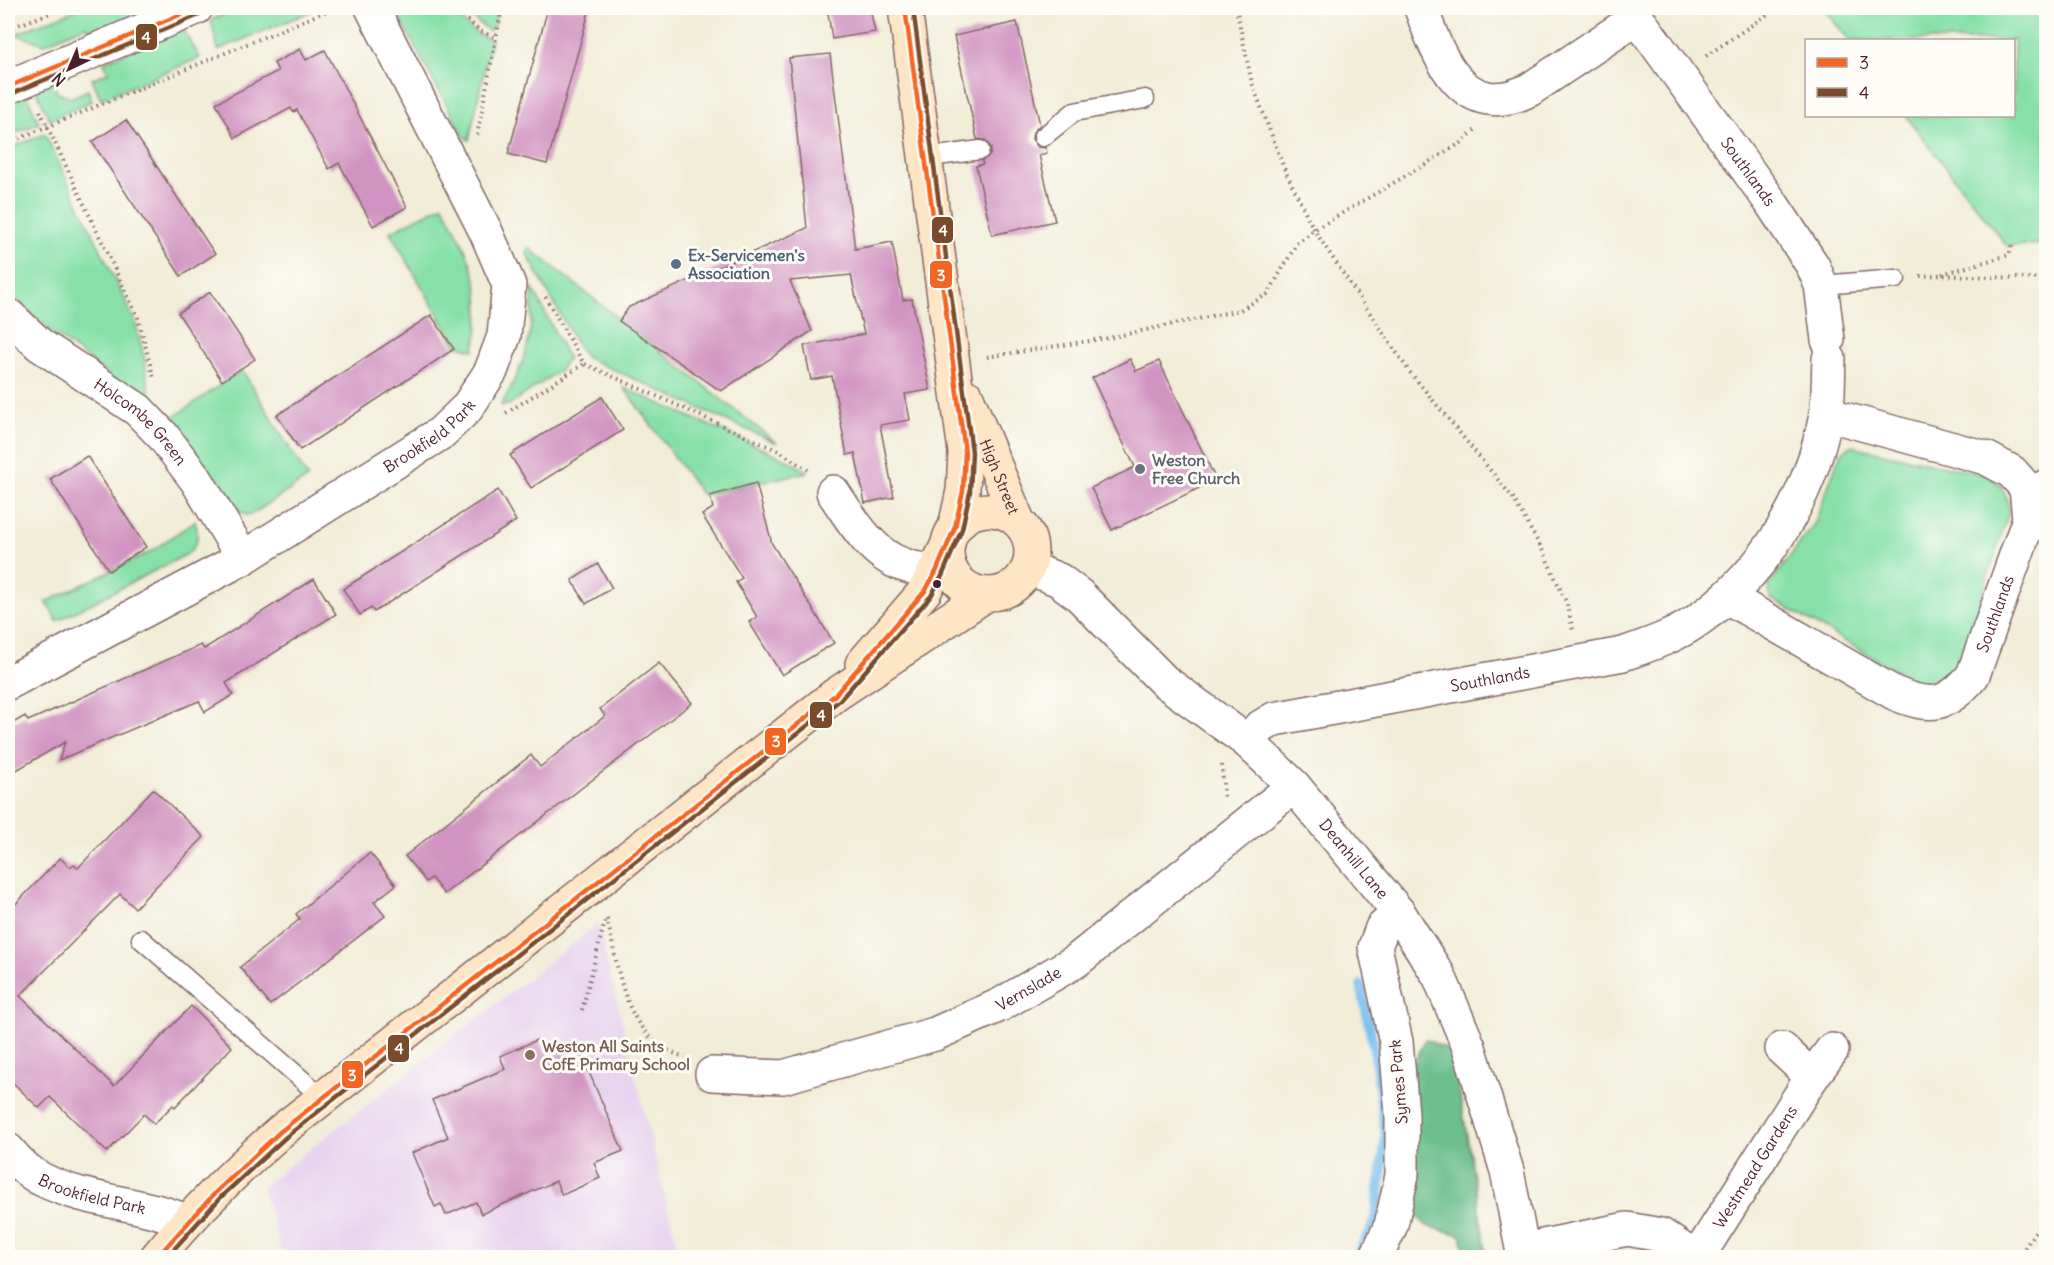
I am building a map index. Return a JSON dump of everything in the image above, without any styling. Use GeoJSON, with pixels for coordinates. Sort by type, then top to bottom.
{"type":"FeatureCollection","features":[{"type":"Feature","properties":{"kind":"street"},"geometry":{"type":"LineString","coordinates":[[13,83],[196,8]]}},
{"type":"Feature","properties":{"kind":"street","name":"Brookfield Park"},"geometry":{"type":"LineString","coordinates":[[8,683],[243,558],[441,433],[467,408],[491,371],[504,336],[509,285],[486,232],[372,8]]}},
{"type":"Feature","properties":{"kind":"street","name":"High Street"},"geometry":{"type":"LineString","coordinates":[[905,8],[964,452],[963,491],[946,548]]}},
{"type":"Feature","properties":{"kind":"street"},"geometry":{"type":"LineString","coordinates":[[1421,8],[1438,54],[1450,74],[1469,92],[1488,98]]}},
{"type":"Feature","properties":{"kind":"street","name":"Southlands"},"geometry":{"type":"LineString","coordinates":[[1248,742],[1259,728],[1274,719],[1580,664],[1623,654],[1662,640],[1697,621],[1755,570],[1794,511],[1826,414],[1828,350],[1821,285],[1813,266],[1770,201],[1634,13],[1529,90],[1510,99],[1488,98]]}},
{"type":"Feature","properties":{"kind":"street","name":"Holcombe Green"},"geometry":{"type":"LineString","coordinates":[[8,315],[40,345],[138,410],[157,430],[196,481],[243,558]]}},
{"type":"Feature","properties":{"kind":"street","name":"High Street"},"geometry":{"type":"LineString","coordinates":[[951,365],[979,419],[1018,521]]}},
{"type":"Feature","properties":{"kind":"street","name":"Southlands"},"geometry":{"type":"LineString","coordinates":[[1727,597],[1894,693],[1918,703],[1939,703],[1959,693],[1973,675],[2029,519],[2036,483],[1986,458],[1826,414]]}},
{"type":"Feature","properties":{"kind":"street"},"geometry":{"type":"LineString","coordinates":[[833,492],[857,528],[892,560],[904,565],[946,548]]}},
{"type":"Feature","properties":{"kind":"street"},"geometry":{"type":"LineString","coordinates":[[835,695],[925,591],[946,548],[965,517],[985,511],[1006,513],[1018,521],[1030,540],[1032,554],[1029,568],[1010,590],[987,594],[973,591],[961,584],[952,572],[946,548]]}},
{"type":"Feature","properties":{"kind":"street","name":"Deanhill Lane"},"geometry":{"type":"LineString","coordinates":[[1029,568],[1059,580],[1078,595],[1164,681],[1248,742],[1294,786],[1399,913],[1439,976],[1469,1047],[1507,1170],[1524,1253]]}},
{"type":"Feature","properties":{"kind":"street"},"geometry":{"type":"LineString","coordinates":[[156,1257],[186,1221],[244,1163],[323,1098],[835,695],[987,594]]}},
{"type":"Feature","properties":{"kind":"street","name":"Vernslade"},"geometry":{"type":"LineString","coordinates":[[722,1075],[783,1077],[935,1034],[1000,1005],[1076,961],[1294,786]]}},
{"type":"Feature","properties":{"kind":"street","name":"Symes Park"},"geometry":{"type":"LineString","coordinates":[[1376,1257],[1391,1225],[1402,1175],[1402,1114],[1395,1041],[1375,947],[1382,928],[1399,913]]}},
{"type":"Feature","properties":{"kind":"street"},"geometry":{"type":"LineString","coordinates":[[1782,1049],[1812,1077]]}},
{"type":"Feature","properties":{"kind":"street","name":"Westmead Gardens"},"geometry":{"type":"LineString","coordinates":[[1524,1253],[1627,1229],[1661,1235],[1696,1257],[1812,1077],[1832,1050]]}},
{"type":"Feature","properties":{"kind":"street","name":"Brookfield Park"},"geometry":{"type":"LineString","coordinates":[[8,1150],[41,1179],[67,1189],[166,1213],[186,1221]]}},
{"type":"Feature","properties":{"kind":"lane"},"geometry":{"type":"LineString","coordinates":[[1043,137],[1074,112],[1145,99]]}},
{"type":"Feature","properties":{"kind":"lane"},"geometry":{"type":"LineString","coordinates":[[924,158],[980,150]]}},
{"type":"Feature","properties":{"kind":"lane"},"geometry":{"type":"LineString","coordinates":[[1821,285],[1896,279]]}},
{"type":"Feature","properties":{"kind":"lane"},"geometry":{"type":"LineString","coordinates":[[141,939],[323,1098]]}},
{"type":"Feature","properties":{"kind":"path"},"geometry":{"type":"LineString","coordinates":[[8,29],[63,8]]}},
{"type":"Feature","properties":{"kind":"path"},"geometry":{"type":"LineString","coordinates":[[8,142],[334,8]]}},
{"type":"Feature","properties":{"kind":"path"},"geometry":{"type":"LineString","coordinates":[[453,8],[480,31],[496,38]]}},
{"type":"Feature","properties":{"kind":"path"},"geometry":{"type":"LineString","coordinates":[[476,136],[502,8]]}},
{"type":"Feature","properties":{"kind":"path"},"geometry":{"type":"LineString","coordinates":[[1236,8],[1252,83],[1284,168],[1314,230],[1409,370],[1513,498],[1544,553],[1567,604],[1580,664]]}},
{"type":"Feature","properties":{"kind":"path"},"geometry":{"type":"LineString","coordinates":[[1678,75],[1777,8]]}},
{"type":"Feature","properties":{"kind":"path"},"geometry":{"type":"LineString","coordinates":[[13,83],[46,127],[138,318],[156,384]]}},
{"type":"Feature","properties":{"kind":"path"},"geometry":{"type":"LineString","coordinates":[[951,365],[1108,338],[1240,310],[1268,294],[1297,243],[1314,230],[1473,133],[1488,98]]}},
{"type":"Feature","properties":{"kind":"path"},"geometry":{"type":"LineString","coordinates":[[1896,279],[1939,274],[2009,255],[2012,245]]}},
{"type":"Feature","properties":{"kind":"path"},"geometry":{"type":"LineString","coordinates":[[1939,274],[2046,279]]}},
{"type":"Feature","properties":{"kind":"path"},"geometry":{"type":"LineString","coordinates":[[584,364],[779,451],[818,476],[833,492]]}},
{"type":"Feature","properties":{"kind":"path"},"geometry":{"type":"LineString","coordinates":[[1219,720],[1226,842]]}},
{"type":"Feature","properties":{"kind":"path"},"geometry":{"type":"LineString","coordinates":[[582,1010],[606,917],[632,1015],[643,1033],[659,1046],[682,1056],[707,1059],[722,1075]]}},
{"type":"Feature","properties":{"kind":"path"},"geometry":{"type":"LineString","coordinates":[[2018,1257],[2046,1215]]}},
{"type":"Feature","properties":{"kind":"shaded area","name":"Weston All Saints CofE Primary School"},"geometry":{"type":"Polygon","coordinates":[[[598,924],[680,1257],[283,1257],[262,1187],[598,924]]]}},
{"type":"Feature","properties":{"kind":"green space"},"geometry":{"type":"Polygon","coordinates":[[[81,8],[159,8],[95,33],[85,26],[44,44],[15,34],[81,8]]]}},
{"type":"Feature","properties":{"kind":"green space"},"geometry":{"type":"Polygon","coordinates":[[[240,8],[319,8],[218,50],[211,20],[240,8]]]}},
{"type":"Feature","properties":{"kind":"green space"},"geometry":{"type":"Polygon","coordinates":[[[394,8],[447,8],[478,34],[491,40],[469,140],[464,137],[394,8]]]}},
{"type":"Feature","properties":{"kind":"green space"},"geometry":{"type":"Polygon","coordinates":[[[460,8],[498,8],[494,26],[489,31],[460,8]]]}},
{"type":"Feature","properties":{"kind":"green space"},"geometry":{"type":"Polygon","coordinates":[[[1823,8],[2046,8],[2046,244],[2007,246],[1907,117],[2015,117],[2015,39],[1848,39],[1823,8]]]}},
{"type":"Feature","properties":{"kind":"green space"},"geometry":{"type":"Polygon","coordinates":[[[183,29],[200,58],[101,99],[92,79],[108,72],[104,62],[183,29]]]}},
{"type":"Feature","properties":{"kind":"green space"},"geometry":{"type":"Polygon","coordinates":[[[53,82],[57,92],[71,98],[88,90],[92,101],[50,120],[36,90],[53,82]]]}},
{"type":"Feature","properties":{"kind":"green space"},"geometry":{"type":"Polygon","coordinates":[[[26,94],[39,123],[8,136],[8,101],[26,94]]]}},
{"type":"Feature","properties":{"kind":"green space"},"geometry":{"type":"Polygon","coordinates":[[[45,134],[135,321],[144,357],[152,408],[43,325],[8,290],[8,149],[45,134]]]}},
{"type":"Feature","properties":{"kind":"green space"},"geometry":{"type":"Polygon","coordinates":[[[443,205],[474,274],[479,309],[474,350],[456,345],[390,232],[443,205]]]}},
{"type":"Feature","properties":{"kind":"green space"},"geometry":{"type":"Polygon","coordinates":[[[529,248],[777,443],[587,358],[579,349],[526,252],[529,248]]]}},
{"type":"Feature","properties":{"kind":"green space"},"geometry":{"type":"Polygon","coordinates":[[[532,287],[568,358],[560,370],[509,405],[501,405],[517,376],[527,349],[532,320],[532,287]]]}},
{"type":"Feature","properties":{"kind":"green space"},"geometry":{"type":"Polygon","coordinates":[[[242,370],[308,478],[254,513],[246,515],[232,506],[202,460],[171,419],[242,370]]]}},
{"type":"Feature","properties":{"kind":"green space"},"geometry":{"type":"Polygon","coordinates":[[[624,388],[786,459],[808,472],[702,495],[624,388]]]}},
{"type":"Feature","properties":{"kind":"green space"},"geometry":{"type":"Polygon","coordinates":[[[1850,446],[1987,475],[1997,482],[2007,500],[2009,512],[1960,662],[1945,677],[1935,681],[1914,681],[1770,598],[1769,585],[1815,523],[1837,462],[1850,446]]]}},
{"type":"Feature","properties":{"kind":"green space"},"geometry":{"type":"Polygon","coordinates":[[[195,521],[197,539],[194,547],[187,554],[57,621],[46,602],[150,552],[195,521]]]}},
{"type":"Feature","properties":{"kind":"green space"},"geometry":{"type":"Polygon","coordinates":[[[1425,1039],[1451,1051],[1487,1257],[1466,1257],[1461,1235],[1427,1226],[1407,1207],[1411,1071],[1425,1039]]]}},
{"type":"Feature","properties":{"kind":"building"},"geometry":{"type":"Polygon","coordinates":[[[548,8],[590,8],[547,164],[508,154],[548,8]]]}},
{"type":"Feature","properties":{"kind":"building"},"geometry":{"type":"Polygon","coordinates":[[[835,8],[870,8],[875,32],[832,39],[828,13],[836,11],[835,8]]]}},
{"type":"Feature","properties":{"kind":"building"},"geometry":{"type":"Polygon","coordinates":[[[1017,22],[1040,125],[1033,132],[1032,139],[1038,147],[1046,148],[1047,153],[1039,155],[1055,221],[992,235],[976,166],[983,164],[982,161],[990,155],[991,148],[985,140],[977,139],[954,36],[1017,22]]]}},
{"type":"Feature","properties":{"kind":"building"},"geometry":{"type":"Polygon","coordinates":[[[300,49],[306,60],[325,50],[407,207],[373,226],[339,163],[329,169],[297,110],[293,112],[291,108],[235,138],[216,103],[278,71],[274,63],[300,49]]]}},
{"type":"Feature","properties":{"kind":"building"},"geometry":{"type":"Polygon","coordinates":[[[830,54],[855,249],[892,242],[903,300],[912,299],[930,390],[905,394],[910,420],[880,425],[894,497],[865,503],[855,453],[847,455],[832,376],[811,380],[804,346],[864,334],[851,275],[790,281],[812,331],[721,391],[619,321],[629,307],[807,228],[789,58],[830,54]]]}},
{"type":"Feature","properties":{"kind":"building"},"geometry":{"type":"Polygon","coordinates":[[[126,120],[215,254],[181,276],[92,142],[126,120]]]}},
{"type":"Feature","properties":{"kind":"building"},"geometry":{"type":"Polygon","coordinates":[[[210,292],[255,359],[222,381],[178,313],[210,292]]]}},
{"type":"Feature","properties":{"kind":"building"},"geometry":{"type":"Polygon","coordinates":[[[431,315],[454,349],[300,450],[277,415],[431,315]]]}},
{"type":"Feature","properties":{"kind":"building"},"geometry":{"type":"Polygon","coordinates":[[[1130,359],[1136,371],[1159,361],[1216,480],[1112,530],[1091,488],[1135,467],[1092,378],[1130,359]]]}},
{"type":"Feature","properties":{"kind":"building"},"geometry":{"type":"Polygon","coordinates":[[[602,397],[623,430],[531,488],[510,455],[602,397]]]}},
{"type":"Feature","properties":{"kind":"building"},"geometry":{"type":"Polygon","coordinates":[[[87,456],[146,547],[109,571],[50,479],[87,456]]]}},
{"type":"Feature","properties":{"kind":"building"},"geometry":{"type":"Polygon","coordinates":[[[756,483],[772,544],[834,643],[782,675],[749,622],[757,617],[736,582],[742,578],[702,515],[713,508],[710,496],[756,483]]]}},
{"type":"Feature","properties":{"kind":"building"},"geometry":{"type":"Polygon","coordinates":[[[498,490],[516,521],[374,612],[371,608],[360,615],[343,589],[498,490]]]}},
{"type":"Feature","properties":{"kind":"building"},"geometry":{"type":"Polygon","coordinates":[[[598,564],[612,588],[586,604],[572,580],[598,564]]]}},
{"type":"Feature","properties":{"kind":"building"},"geometry":{"type":"Polygon","coordinates":[[[314,579],[336,614],[226,683],[233,695],[205,712],[199,701],[59,760],[65,742],[8,775],[8,726],[25,716],[28,721],[201,645],[204,649],[314,579]]]}},
{"type":"Feature","properties":{"kind":"building"},"geometry":{"type":"Polygon","coordinates":[[[659,663],[692,703],[444,894],[431,878],[426,882],[405,856],[531,755],[540,767],[605,716],[600,709],[659,663]]]}},
{"type":"Feature","properties":{"kind":"building"},"geometry":{"type":"Polygon","coordinates":[[[153,789],[204,837],[135,908],[120,894],[20,996],[114,1086],[191,1006],[232,1047],[175,1107],[173,1105],[154,1124],[144,1114],[107,1152],[50,1097],[39,1108],[8,1078],[8,912],[60,858],[70,867],[74,864],[78,868],[153,789]]]}},
{"type":"Feature","properties":{"kind":"building"},"geometry":{"type":"Polygon","coordinates":[[[370,853],[396,885],[374,902],[385,916],[270,1005],[240,967],[300,919],[296,914],[370,853]]]}},
{"type":"Feature","properties":{"kind":"building"},"geometry":{"type":"Polygon","coordinates":[[[539,1039],[544,1052],[569,1042],[573,1051],[579,1049],[623,1151],[594,1163],[600,1178],[562,1195],[556,1181],[481,1214],[476,1202],[446,1215],[441,1204],[435,1207],[412,1153],[448,1137],[432,1100],[505,1069],[500,1056],[539,1039]]]}},
{"type":"Feature","properties":{"kind":"waterway"},"geometry":{"type":"LineString","coordinates":[[1355,1258],[1375,1223],[1386,1136],[1375,1055],[1361,985]]}},
{"type":"Feature","properties":{"kind":"transit line","name":"3"},"geometry":{"type":"LineString","coordinates":[[8,87],[196,8]]}},
{"type":"Feature","properties":{"kind":"transit line","name":"3"},"geometry":{"type":"LineString","coordinates":[[156,1258],[216,1192],[281,1131],[835,695],[925,591],[936,572],[955,527],[963,491],[965,452],[905,8]]}},
{"type":"Feature","properties":{"kind":"transit line","name":"4"},"geometry":{"type":"LineString","coordinates":[[166,1258],[221,1197],[286,1137],[840,700],[931,596],[962,529],[970,492],[972,452],[913,8]]}},
{"type":"Feature","properties":{"kind":"transit line","name":"4"},"geometry":{"type":"LineString","coordinates":[[11,94],[199,15]]}},
{"type":"Feature","properties":{"kind":"place","name":"Ex-Servicemen's Association"},"geometry":{"type":"Point","coordinates":[676,264]}},
{"type":"Feature","properties":{"kind":"place","name":"Weston Free Church"},"geometry":{"type":"Point","coordinates":[1140,469]}},
{"type":"Feature","properties":{"kind":"place","name":"Weston All Saints CofE Primary School"},"geometry":{"type":"Point","coordinates":[530,1055]}}]}
